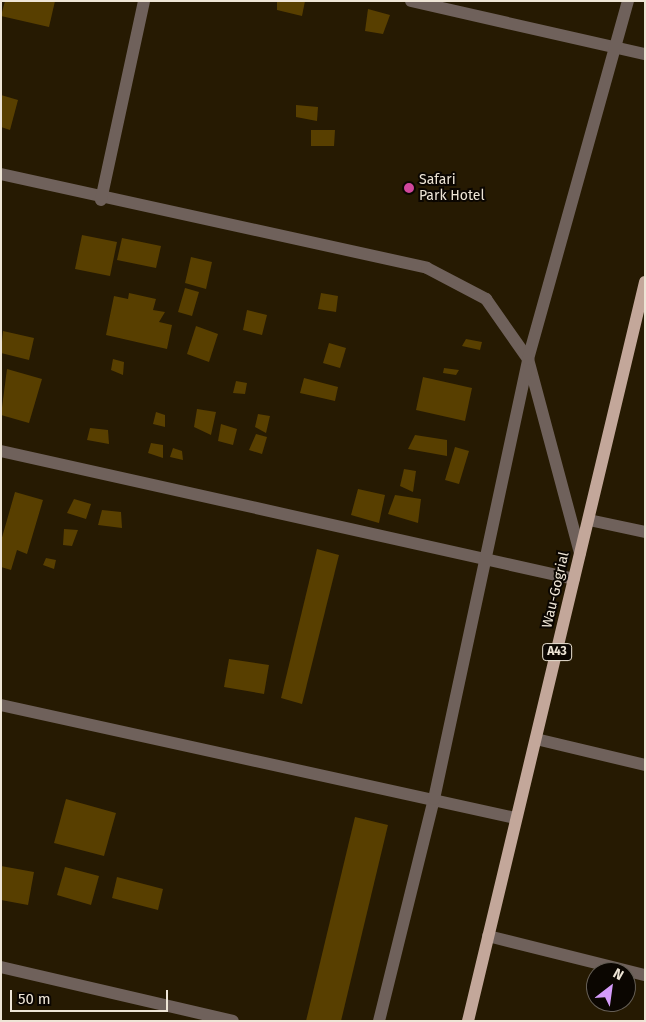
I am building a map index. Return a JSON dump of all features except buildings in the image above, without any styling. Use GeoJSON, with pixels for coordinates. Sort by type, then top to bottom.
{"type":"FeatureCollection","features":[{"type":"Feature","properties":{"kind":"main road","name":"Wau-Gogrial"},"geometry":{"type":"LineString","coordinates":[[468,1021],[515,818],[536,739],[645,282]]}},
{"type":"Feature","properties":{"kind":"street"},"geometry":{"type":"LineString","coordinates":[[101,200],[144,1]]}},
{"type":"Feature","properties":{"kind":"street"},"geometry":{"type":"LineString","coordinates":[[411,1],[645,54]]}},
{"type":"Feature","properties":{"kind":"street"},"geometry":{"type":"LineString","coordinates":[[379,1021],[434,799],[487,559],[528,359],[628,1]]}},
{"type":"Feature","properties":{"kind":"street"},"geometry":{"type":"LineString","coordinates":[[1,174],[101,200],[427,268],[486,299],[528,359],[580,553]]}},
{"type":"Feature","properties":{"kind":"street"},"geometry":{"type":"LineString","coordinates":[[1,450],[574,579]]}},
{"type":"Feature","properties":{"kind":"street"},"geometry":{"type":"LineString","coordinates":[[589,520],[645,532]]}},
{"type":"Feature","properties":{"kind":"street"},"geometry":{"type":"LineString","coordinates":[[1,704],[515,818]]}},
{"type":"Feature","properties":{"kind":"street"},"geometry":{"type":"LineString","coordinates":[[536,739],[645,765]]}},
{"type":"Feature","properties":{"kind":"street"},"geometry":{"type":"LineString","coordinates":[[488,936],[645,975]]}},
{"type":"Feature","properties":{"kind":"street"},"geometry":{"type":"LineString","coordinates":[[1,967],[234,1021]]}},
{"type":"Feature","properties":{"kind":"place","name":"Safari Park Hotel"},"geometry":{"type":"Point","coordinates":[409,188]}}]}
